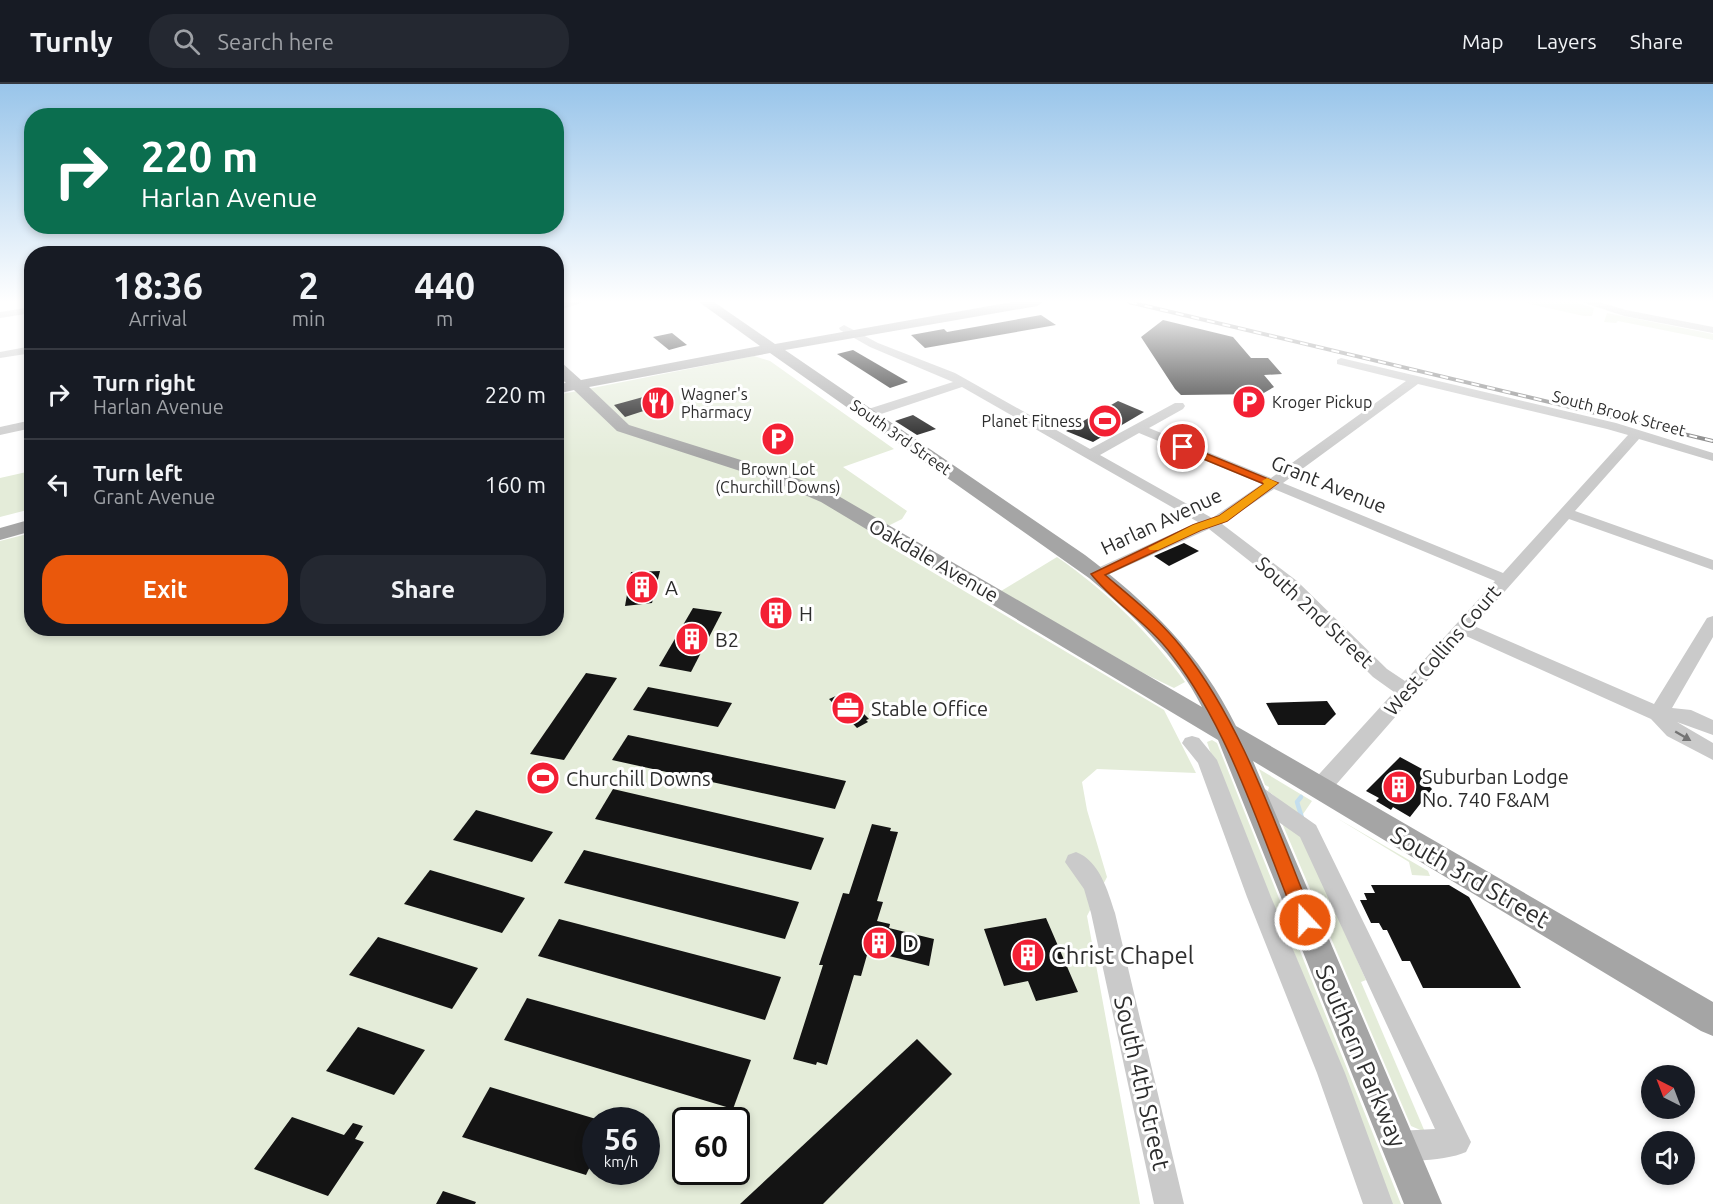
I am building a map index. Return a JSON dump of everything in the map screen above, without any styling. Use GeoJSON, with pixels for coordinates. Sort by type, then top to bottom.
{"type":"FeatureCollection","features":[{"type":"Feature","properties":{"kind":"main road"},"geometry":{"type":"LineString","coordinates":[[567,381],[716,354]]}},
{"type":"Feature","properties":{"kind":"main road","name":"South 3rd Street"},"geometry":{"type":"LineString","coordinates":[[781,354],[1097,574]]}},
{"type":"Feature","properties":{"kind":"main road","name":"Oakdale Avenue"},"geometry":{"type":"LineString","coordinates":[[567,381],[623,428],[783,479],[828,498],[1227,734]]}},
{"type":"Feature","properties":{"kind":"main road"},"geometry":{"type":"LineString","coordinates":[[0,523],[24,516]]}},
{"type":"Feature","properties":{"kind":"main road"},"geometry":{"type":"LineString","coordinates":[[0,534],[24,527]]}},
{"type":"Feature","properties":{"kind":"main road","name":"Southern Parkway"},"geometry":{"type":"LineString","coordinates":[[1097,574],[1152,622],[1177,651],[1208,695],[1254,793],[1398,1146],[1424,1204]]}},
{"type":"Feature","properties":{"kind":"main road","name":"South 3rd Street"},"geometry":{"type":"LineString","coordinates":[[1227,734],[1713,1020]]}},
{"type":"Feature","properties":{"kind":"street","name":"South 2nd Street"},"geometry":{"type":"LineString","coordinates":[[899,354],[926,364],[964,383],[1210,523],[1291,585],[1380,673],[1406,691]]}},
{"type":"Feature","properties":{"kind":"street","name":"South Brook Street"},"geometry":{"type":"LineString","coordinates":[[1341,362],[1637,434],[1713,457]]}},
{"type":"Feature","properties":{"kind":"street","name":"Harlan Avenue"},"geometry":{"type":"LineString","coordinates":[[1097,574],[1223,519],[1417,380]]}},
{"type":"Feature","properties":{"kind":"street"},"geometry":{"type":"LineString","coordinates":[[867,414],[964,383]]}},
{"type":"Feature","properties":{"kind":"street"},"geometry":{"type":"LineString","coordinates":[[1090,455],[1179,406]]}},
{"type":"Feature","properties":{"kind":"street"},"geometry":{"type":"LineString","coordinates":[[0,431],[24,426]]}},
{"type":"Feature","properties":{"kind":"street","name":"Grant Avenue"},"geometry":{"type":"LineString","coordinates":[[1137,429],[1504,579]]}},
{"type":"Feature","properties":{"kind":"street","name":"West Collins Court"},"geometry":{"type":"LineString","coordinates":[[1319,789],[1504,579],[1637,434]]}},
{"type":"Feature","properties":{"kind":"street"},"geometry":{"type":"LineString","coordinates":[[1566,513],[1713,565]]}},
{"type":"Feature","properties":{"kind":"street"},"geometry":{"type":"LineString","coordinates":[[1463,628],[1658,714],[1684,715],[1713,728]]}},
{"type":"Feature","properties":{"kind":"street"},"geometry":{"type":"LineString","coordinates":[[1658,714],[1710,631]]}},
{"type":"Feature","properties":{"kind":"street"},"geometry":{"type":"LineString","coordinates":[[1658,714],[1674,731],[1713,752]]}},
{"type":"Feature","properties":{"kind":"street"},"geometry":{"type":"LineString","coordinates":[[1192,743],[1207,760],[1259,897],[1331,1073],[1378,1204]]}},
{"type":"Feature","properties":{"kind":"street"},"geometry":{"type":"LineString","coordinates":[[1254,793],[1308,831],[1456,1142],[1398,1146]]}},
{"type":"Feature","properties":{"kind":"street","name":"South 4th Street"},"geometry":{"type":"LineString","coordinates":[[1076,862],[1094,885],[1103,913],[1169,1204]]}},
{"type":"Feature","properties":{"kind":"green space","name":"Churchill Downs"},"geometry":{"type":"Polygon","coordinates":[[[754,356],[770,361],[894,449],[843,467],[907,511],[902,519],[870,535],[1164,710],[1196,773],[1097,769],[1082,782],[1087,810],[1107,877],[1087,916],[1140,1204],[0,1204],[0,541],[24,535],[24,636],[564,636],[564,394],[754,356]]]}},
{"type":"Feature","properties":{"kind":"green space"},"geometry":{"type":"Polygon","coordinates":[[[24,473],[24,511],[0,517],[0,478],[24,473]]]}},
{"type":"Feature","properties":{"kind":"green space"},"geometry":{"type":"Polygon","coordinates":[[[1057,557],[1093,584],[1126,614],[1157,646],[1185,682],[1174,688],[1145,674],[1001,591],[1057,557]]]}},
{"type":"Feature","properties":{"kind":"green space"},"geometry":{"type":"Polygon","coordinates":[[[1212,740],[1217,743],[1401,1204],[1391,1204],[1288,937],[1279,931],[1214,763],[1207,742],[1212,740]]]}},
{"type":"Feature","properties":{"kind":"green space"},"geometry":{"type":"Polygon","coordinates":[[[1259,769],[1312,801],[1301,817],[1268,791],[1269,787],[1265,785],[1259,769]]]}},
{"type":"Feature","properties":{"kind":"green space"},"geometry":{"type":"Polygon","coordinates":[[[1279,816],[1299,830],[1366,980],[1361,982],[1425,1132],[1411,1126],[1279,816]]]}},
{"type":"Feature","properties":{"kind":"green space"},"geometry":{"type":"Polygon","coordinates":[[[1335,817],[1428,871],[1430,876],[1412,875],[1409,862],[1335,817]]]}},
{"type":"Feature","properties":{"kind":"building"},"geometry":{"type":"Polygon","coordinates":[[[837,354],[860,354],[908,382],[890,388],[837,354]]]}},
{"type":"Feature","properties":{"kind":"building"},"geometry":{"type":"Polygon","coordinates":[[[1152,354],[1248,354],[1251,358],[1268,358],[1282,374],[1264,375],[1274,387],[1262,394],[1181,395],[1152,354]]]}},
{"type":"Feature","properties":{"kind":"building"},"geometry":{"type":"Polygon","coordinates":[[[654,394],[665,404],[625,417],[614,405],[654,394]]]}},
{"type":"Feature","properties":{"kind":"building","name":"Planet Fitness"},"geometry":{"type":"Polygon","coordinates":[[[1118,401],[1144,412],[1093,442],[1066,431],[1118,401]]]}},
{"type":"Feature","properties":{"kind":"building"},"geometry":{"type":"Polygon","coordinates":[[[913,415],[936,429],[917,435],[895,421],[913,415]]]}},
{"type":"Feature","properties":{"kind":"building"},"geometry":{"type":"Polygon","coordinates":[[[1184,543],[1199,551],[1169,566],[1154,556],[1184,543]]]}},
{"type":"Feature","properties":{"kind":"building","name":"A"},"geometry":{"type":"Polygon","coordinates":[[[660,571],[652,603],[625,606],[631,572],[660,571]]]}},
{"type":"Feature","properties":{"kind":"building","name":"B2"},"geometry":{"type":"Polygon","coordinates":[[[693,608],[722,612],[691,672],[659,666],[693,608]]]}},
{"type":"Feature","properties":{"kind":"building"},"geometry":{"type":"Polygon","coordinates":[[[586,673],[617,678],[564,760],[530,754],[586,673]]]}},
{"type":"Feature","properties":{"kind":"building"},"geometry":{"type":"Polygon","coordinates":[[[648,687],[732,703],[718,727],[633,710],[648,687]]]}},
{"type":"Feature","properties":{"kind":"building","name":"Stable Office"},"geometry":{"type":"Polygon","coordinates":[[[843,693],[869,719],[866,720],[868,722],[857,728],[829,699],[843,693]]]}},
{"type":"Feature","properties":{"kind":"building"},"geometry":{"type":"Polygon","coordinates":[[[1327,701],[1336,714],[1325,725],[1278,725],[1266,703],[1327,701]]]}},
{"type":"Feature","properties":{"kind":"building"},"geometry":{"type":"Polygon","coordinates":[[[628,735],[846,781],[835,809],[612,760],[628,735]]]}},
{"type":"Feature","properties":{"kind":"building","name":"Suburban Lodge No. 740 F&AM"},"geometry":{"type":"Polygon","coordinates":[[[1400,757],[1435,776],[1428,785],[1432,789],[1410,817],[1393,807],[1391,810],[1376,801],[1379,798],[1366,791],[1400,757]]]}},
{"type":"Feature","properties":{"kind":"building"},"geometry":{"type":"Polygon","coordinates":[[[613,789],[824,838],[811,870],[595,819],[613,789]]]}},
{"type":"Feature","properties":{"kind":"building"},"geometry":{"type":"Polygon","coordinates":[[[476,810],[553,832],[532,862],[453,840],[476,810]]]}},
{"type":"Feature","properties":{"kind":"building","name":"D"},"geometry":{"type":"Polygon","coordinates":[[[872,824],[898,832],[877,901],[883,902],[877,921],[890,924],[889,928],[934,939],[929,966],[881,954],[880,958],[867,955],[861,976],[854,975],[827,1065],[817,1062],[816,1065],[793,1059],[823,965],[819,965],[843,893],[849,894],[872,824]]]}},
{"type":"Feature","properties":{"kind":"building"},"geometry":{"type":"Polygon","coordinates":[[[584,850],[799,902],[785,939],[564,883],[584,850]]]}},
{"type":"Feature","properties":{"kind":"building"},"geometry":{"type":"Polygon","coordinates":[[[430,870],[525,898],[502,933],[404,904],[430,870]]]}},
{"type":"Feature","properties":{"kind":"building"},"geometry":{"type":"Polygon","coordinates":[[[1371,885],[1449,885],[1469,897],[1521,988],[1423,988],[1410,961],[1402,961],[1387,930],[1383,930],[1379,923],[1371,923],[1360,900],[1367,900],[1364,893],[1375,893],[1371,885]]]}},
{"type":"Feature","properties":{"kind":"building","name":"Christ Chapel"},"geometry":{"type":"Polygon","coordinates":[[[1046,918],[1078,992],[1036,1001],[1028,981],[1004,986],[984,929],[1046,918]]]}},
{"type":"Feature","properties":{"kind":"building"},"geometry":{"type":"Polygon","coordinates":[[[559,919],[781,977],[765,1020],[538,956],[559,919]]]}},
{"type":"Feature","properties":{"kind":"building"},"geometry":{"type":"Polygon","coordinates":[[[378,937],[478,968],[452,1009],[349,975],[378,937]]]}},
{"type":"Feature","properties":{"kind":"building"},"geometry":{"type":"Polygon","coordinates":[[[527,998],[751,1060],[734,1107],[726,1107],[504,1040],[527,998]]]}},
{"type":"Feature","properties":{"kind":"building"},"geometry":{"type":"Polygon","coordinates":[[[358,1027],[425,1050],[394,1095],[326,1071],[358,1027]]]}},
{"type":"Feature","properties":{"kind":"building"},"geometry":{"type":"Polygon","coordinates":[[[917,1039],[952,1074],[823,1204],[740,1204],[917,1039]]]}},
{"type":"Feature","properties":{"kind":"building"},"geometry":{"type":"Polygon","coordinates":[[[490,1087],[582,1115],[582,1174],[462,1137],[490,1087]]]}},
{"type":"Feature","properties":{"kind":"building"},"geometry":{"type":"Polygon","coordinates":[[[292,1117],[344,1135],[353,1123],[363,1126],[355,1139],[364,1142],[328,1196],[254,1169],[292,1117]]]}},
{"type":"Feature","properties":{"kind":"building"},"geometry":{"type":"Polygon","coordinates":[[[443,1191],[476,1202],[475,1204],[436,1204],[443,1191]]]}},
{"type":"Feature","properties":{"kind":"waterway"},"geometry":{"type":"LineString","coordinates":[[1301,797],[1297,802],[1302,818]]}},
{"type":"Feature","properties":{"kind":"railway"},"geometry":{"type":"LineString","coordinates":[[1349,354],[1713,441]]}},
{"type":"Feature","properties":{"kind":"slow traffic"},"geometry":{"type":"LineString","coordinates":[[1154,548],[1223,519],[1272,483],[1267,481]]}},
{"type":"Feature","properties":{"kind":"place","name":"Kroger Pickup"},"geometry":{"type":"Point","coordinates":[1249,402]}},
{"type":"Feature","properties":{"kind":"place","name":"Wagner's Pharmacy"},"geometry":{"type":"Point","coordinates":[658,403]}},
{"type":"Feature","properties":{"kind":"place","name":"Planet Fitness"},"geometry":{"type":"Point","coordinates":[1105,421]}},
{"type":"Feature","properties":{"kind":"place","name":"Brown Lot (Churchill Downs)"},"geometry":{"type":"Point","coordinates":[778,439]}},
{"type":"Feature","properties":{"kind":"place","name":"A"},"geometry":{"type":"Point","coordinates":[642,587]}},
{"type":"Feature","properties":{"kind":"place","name":"H"},"geometry":{"type":"Point","coordinates":[776,613]}},
{"type":"Feature","properties":{"kind":"place","name":"B2"},"geometry":{"type":"Point","coordinates":[692,639]}},
{"type":"Feature","properties":{"kind":"place","name":"Stable Office"},"geometry":{"type":"Point","coordinates":[848,708]}},
{"type":"Feature","properties":{"kind":"place","name":"Churchill Downs"},"geometry":{"type":"Point","coordinates":[543,778]}},
{"type":"Feature","properties":{"kind":"place","name":"Suburban Lodge No. 740 F&AM"},"geometry":{"type":"Point","coordinates":[1399,787]}},
{"type":"Feature","properties":{"kind":"place","name":"D"},"geometry":{"type":"Point","coordinates":[879,943]}},
{"type":"Feature","properties":{"kind":"place","name":"Christ Chapel"},"geometry":{"type":"Point","coordinates":[1028,955]}},
{"type":"Feature","properties":{"kind":"route"},"geometry":{"type":"LineString","coordinates":[[1183,447],[1272,483],[1223,519],[1197,528],[1097,574],[1152,622],[1177,651],[1208,695],[1237,753],[1305,920]]}}]}
